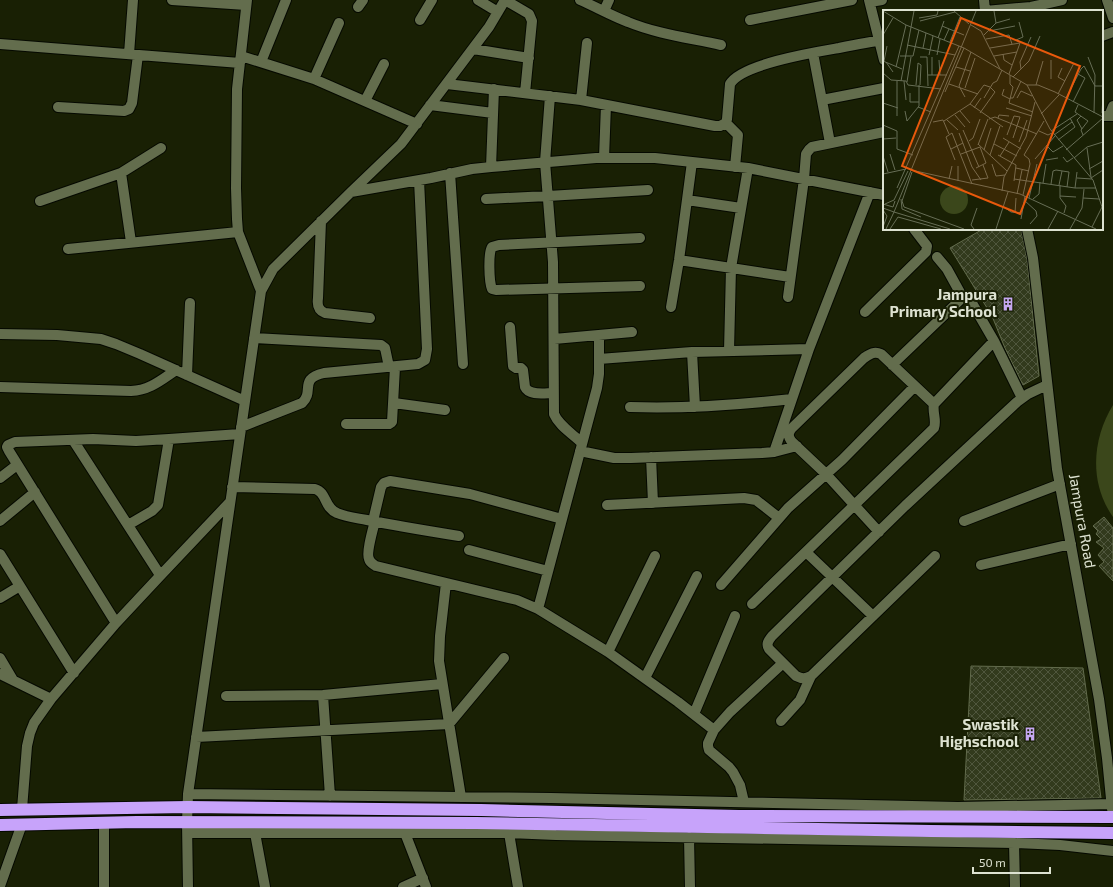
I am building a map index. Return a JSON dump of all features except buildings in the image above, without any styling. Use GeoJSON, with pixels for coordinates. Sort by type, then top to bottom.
{"type":"FeatureCollection","features":[{"type":"Feature","properties":{"kind":"highway"},"geometry":{"type":"LineString","coordinates":[[0,810],[188,807],[481,810],[746,816],[1112,817]]}},
{"type":"Feature","properties":{"kind":"highway"},"geometry":{"type":"LineString","coordinates":[[0,825],[104,823],[187,828],[476,823],[1113,833]]}},
{"type":"Feature","properties":{"kind":"street"},"geometry":{"type":"LineString","coordinates":[[58,107],[124,111],[129,109],[132,103],[134,0]]}},
{"type":"Feature","properties":{"kind":"street"},"geometry":{"type":"LineString","coordinates":[[172,0],[247,2],[237,89],[236,188],[238,232],[260,291]]}},
{"type":"Feature","properties":{"kind":"street"},"geometry":{"type":"LineString","coordinates":[[261,62],[286,0]]}},
{"type":"Feature","properties":{"kind":"street"},"geometry":{"type":"LineString","coordinates":[[420,20],[432,0]]}},
{"type":"Feature","properties":{"kind":"street"},"geometry":{"type":"LineString","coordinates":[[478,0],[498,12]]}},
{"type":"Feature","properties":{"kind":"street"},"geometry":{"type":"LineString","coordinates":[[188,887],[188,794],[260,291],[273,269],[401,144],[489,27],[505,0],[531,17],[532,26],[525,93]]}},
{"type":"Feature","properties":{"kind":"street"},"geometry":{"type":"LineString","coordinates":[[580,0],[627,22],[655,31],[721,45]]}},
{"type":"Feature","properties":{"kind":"street"},"geometry":{"type":"LineString","coordinates":[[604,11],[609,0]]}},
{"type":"Feature","properties":{"kind":"street"},"geometry":{"type":"LineString","coordinates":[[750,20],[852,0]]}},
{"type":"Feature","properties":{"kind":"street"},"geometry":{"type":"LineString","coordinates":[[882,0],[870,1],[882,40],[883,50]]}},
{"type":"Feature","properties":{"kind":"street"},"geometry":{"type":"LineString","coordinates":[[984,0],[985,10]]}},
{"type":"Feature","properties":{"kind":"street"},"geometry":{"type":"LineString","coordinates":[[989,10],[1015,4],[1027,9],[1062,0]]}},
{"type":"Feature","properties":{"kind":"street"},"geometry":{"type":"LineString","coordinates":[[1107,0],[1113,18]]}},
{"type":"Feature","properties":{"kind":"street"},"geometry":{"type":"LineString","coordinates":[[314,79],[339,23]]}},
{"type":"Feature","properties":{"kind":"street"},"geometry":{"type":"LineString","coordinates":[[1103,36],[1113,32]]}},
{"type":"Feature","properties":{"kind":"street"},"geometry":{"type":"LineString","coordinates":[[447,84],[581,100],[720,126],[726,123],[728,119],[730,84],[736,77],[779,60],[882,40]]}},
{"type":"Feature","properties":{"kind":"street"},"geometry":{"type":"LineString","coordinates":[[581,100],[587,43]]}},
{"type":"Feature","properties":{"kind":"street"},"geometry":{"type":"LineString","coordinates":[[0,44],[133,55],[261,62],[314,79],[416,124]]}},
{"type":"Feature","properties":{"kind":"street"},"geometry":{"type":"LineString","coordinates":[[473,49],[529,58]]}},
{"type":"Feature","properties":{"kind":"street"},"geometry":{"type":"LineString","coordinates":[[813,53],[830,143]]}},
{"type":"Feature","properties":{"kind":"street"},"geometry":{"type":"LineString","coordinates":[[365,101],[384,64]]}},
{"type":"Feature","properties":{"kind":"street"},"geometry":{"type":"LineString","coordinates":[[822,100],[883,88]]}},
{"type":"Feature","properties":{"kind":"street"},"geometry":{"type":"LineString","coordinates":[[491,167],[494,89]]}},
{"type":"Feature","properties":{"kind":"street"},"geometry":{"type":"LineString","coordinates":[[550,96],[545,162],[553,289],[553,393],[554,414],[556,418],[581,447],[614,458],[774,452],[797,446]]}},
{"type":"Feature","properties":{"kind":"street"},"geometry":{"type":"LineString","coordinates":[[430,105],[493,113]]}},
{"type":"Feature","properties":{"kind":"street"},"geometry":{"type":"LineString","coordinates":[[604,158],[606,105]]}},
{"type":"Feature","properties":{"kind":"street"},"geometry":{"type":"LineString","coordinates":[[1108,116],[1113,106]]}},
{"type":"Feature","properties":{"kind":"street"},"geometry":{"type":"LineString","coordinates":[[726,123],[738,135],[735,167]]}},
{"type":"Feature","properties":{"kind":"street"},"geometry":{"type":"LineString","coordinates":[[788,298],[807,151],[812,147],[883,132]]}},
{"type":"Feature","properties":{"kind":"street"},"geometry":{"type":"LineString","coordinates":[[40,201],[121,173],[161,148]]}},
{"type":"Feature","properties":{"kind":"street"},"geometry":{"type":"LineString","coordinates":[[351,192],[472,169],[604,158],[655,158],[748,168],[883,195]]}},
{"type":"Feature","properties":{"kind":"street"},"geometry":{"type":"LineString","coordinates":[[671,307],[692,162]]}},
{"type":"Feature","properties":{"kind":"street"},"geometry":{"type":"LineString","coordinates":[[729,352],[731,268],[748,168]]}},
{"type":"Feature","properties":{"kind":"street"},"geometry":{"type":"LineString","coordinates":[[121,173],[131,242]]}},
{"type":"Feature","properties":{"kind":"street"},"geometry":{"type":"LineString","coordinates":[[450,173],[463,364]]}},
{"type":"Feature","properties":{"kind":"street"},"geometry":{"type":"LineString","coordinates":[[116,623],[17,465],[7,447],[8,445],[15,442],[93,439],[136,441],[170,440],[241,431],[302,403],[305,400],[309,381],[314,376],[324,373],[392,367],[418,364],[422,362],[425,360],[427,349],[419,180]]}},
{"type":"Feature","properties":{"kind":"street"},"geometry":{"type":"LineString","coordinates":[[486,199],[648,190]]}},
{"type":"Feature","properties":{"kind":"street"},"geometry":{"type":"LineString","coordinates":[[774,452],[809,349],[870,192]]}},
{"type":"Feature","properties":{"kind":"street"},"geometry":{"type":"LineString","coordinates":[[687,200],[742,208]]}},
{"type":"Feature","properties":{"kind":"street"},"geometry":{"type":"LineString","coordinates":[[321,221],[317,304],[319,309],[325,313],[370,318]]}},
{"type":"Feature","properties":{"kind":"street"},"geometry":{"type":"LineString","coordinates":[[864,312],[926,252],[927,246],[915,230]]}},
{"type":"Feature","properties":{"kind":"street","name":"Jampura Road"},"geometry":{"type":"LineString","coordinates":[[1028,230],[1033,258],[1060,484],[1099,699],[1113,804],[1112,817]]}},
{"type":"Feature","properties":{"kind":"street"},"geometry":{"type":"LineString","coordinates":[[68,249],[238,232]]}},
{"type":"Feature","properties":{"kind":"street"},"geometry":{"type":"LineString","coordinates":[[640,238],[499,245],[492,247],[490,252],[490,284],[492,289],[496,290],[640,286]]}},
{"type":"Feature","properties":{"kind":"street"},"geometry":{"type":"LineString","coordinates":[[937,257],[947,269],[963,298],[967,298],[972,303],[994,342],[1022,398]]}},
{"type":"Feature","properties":{"kind":"street"},"geometry":{"type":"LineString","coordinates":[[679,260],[790,277]]}},
{"type":"Feature","properties":{"kind":"street"},"geometry":{"type":"LineString","coordinates":[[892,365],[963,298]]}},
{"type":"Feature","properties":{"kind":"street"},"geometry":{"type":"LineString","coordinates":[[187,375],[190,304]]}},
{"type":"Feature","properties":{"kind":"street"},"geometry":{"type":"LineString","coordinates":[[510,327],[513,366],[523,370],[525,387],[527,391],[553,393]]}},
{"type":"Feature","properties":{"kind":"street"},"geometry":{"type":"LineString","coordinates":[[554,339],[632,332]]}},
{"type":"Feature","properties":{"kind":"street"},"geometry":{"type":"LineString","coordinates":[[0,334],[57,335],[101,339],[116,344],[245,401]]}},
{"type":"Feature","properties":{"kind":"street"},"geometry":{"type":"LineString","coordinates":[[538,609],[597,388],[599,374],[599,335]]}},
{"type":"Feature","properties":{"kind":"street"},"geometry":{"type":"LineString","coordinates":[[254,338],[381,345],[386,348],[392,367],[394,403],[393,419],[390,423],[346,424]]}},
{"type":"Feature","properties":{"kind":"street"},"geometry":{"type":"LineString","coordinates":[[752,604],[934,428],[934,404],[994,342]]}},
{"type":"Feature","properties":{"kind":"street"},"geometry":{"type":"LineString","coordinates":[[599,359],[692,352],[809,349]]}},
{"type":"Feature","properties":{"kind":"street"},"geometry":{"type":"LineString","coordinates":[[692,352],[695,407]]}},
{"type":"Feature","properties":{"kind":"street"},"geometry":{"type":"LineString","coordinates":[[879,532],[826,474],[789,438],[789,433],[791,429],[864,358],[877,352],[881,354],[934,404]]}},
{"type":"Feature","properties":{"kind":"street"},"geometry":{"type":"LineString","coordinates":[[0,387],[131,391],[140,390],[154,385],[176,370]]}},
{"type":"Feature","properties":{"kind":"street"},"geometry":{"type":"LineString","coordinates":[[811,676],[801,679],[796,676],[769,649],[767,646],[769,640],[905,506],[1022,398],[1047,385]]}},
{"type":"Feature","properties":{"kind":"street"},"geometry":{"type":"LineString","coordinates":[[721,585],[788,508],[842,460],[915,386]]}},
{"type":"Feature","properties":{"kind":"street"},"geometry":{"type":"LineString","coordinates":[[630,407],[695,407],[734,405],[792,399]]}},
{"type":"Feature","properties":{"kind":"street"},"geometry":{"type":"LineString","coordinates":[[394,403],[445,410]]}},
{"type":"Feature","properties":{"kind":"street"},"geometry":{"type":"LineString","coordinates":[[73,440],[160,575]]}},
{"type":"Feature","properties":{"kind":"street"},"geometry":{"type":"LineString","coordinates":[[128,525],[152,511],[158,505],[170,440]]}},
{"type":"Feature","properties":{"kind":"street"},"geometry":{"type":"LineString","coordinates":[[651,457],[653,503]]}},
{"type":"Feature","properties":{"kind":"street"},"geometry":{"type":"LineString","coordinates":[[0,478],[17,465]]}},
{"type":"Feature","properties":{"kind":"street"},"geometry":{"type":"LineString","coordinates":[[562,519],[470,494],[390,481],[384,483],[381,487],[368,559],[372,564],[517,600],[538,609],[608,652],[714,730]]}},
{"type":"Feature","properties":{"kind":"street"},"geometry":{"type":"LineString","coordinates":[[964,521],[1060,484]]}},
{"type":"Feature","properties":{"kind":"street"},"geometry":{"type":"LineString","coordinates":[[232,487],[320,490],[327,505],[333,512],[338,514],[459,536]]}},
{"type":"Feature","properties":{"kind":"street"},"geometry":{"type":"LineString","coordinates":[[0,521],[35,492]]}},
{"type":"Feature","properties":{"kind":"street"},"geometry":{"type":"LineString","coordinates":[[607,505],[744,498],[756,500],[779,518]]}},
{"type":"Feature","properties":{"kind":"street"},"geometry":{"type":"LineString","coordinates":[[22,809],[27,746],[34,723],[51,699],[116,623],[230,502]]}},
{"type":"Feature","properties":{"kind":"street"},"geometry":{"type":"LineString","coordinates":[[981,565],[1071,544]]}},
{"type":"Feature","properties":{"kind":"street"},"geometry":{"type":"LineString","coordinates":[[469,550],[548,571]]}},
{"type":"Feature","properties":{"kind":"street"},"geometry":{"type":"LineString","coordinates":[[806,552],[872,616]]}},
{"type":"Feature","properties":{"kind":"street"},"geometry":{"type":"LineString","coordinates":[[0,554],[74,673]]}},
{"type":"Feature","properties":{"kind":"street"},"geometry":{"type":"LineString","coordinates":[[608,652],[654,556]]}},
{"type":"Feature","properties":{"kind":"street"},"geometry":{"type":"LineString","coordinates":[[781,720],[800,700],[811,676],[935,556]]}},
{"type":"Feature","properties":{"kind":"street"},"geometry":{"type":"LineString","coordinates":[[645,678],[697,576]]}},
{"type":"Feature","properties":{"kind":"street"},"geometry":{"type":"LineString","coordinates":[[446,583],[440,636],[439,661],[461,797]]}},
{"type":"Feature","properties":{"kind":"street"},"geometry":{"type":"LineString","coordinates":[[0,598],[20,586]]}},
{"type":"Feature","properties":{"kind":"street"},"geometry":{"type":"LineString","coordinates":[[694,714],[736,616]]}},
{"type":"Feature","properties":{"kind":"street"},"geometry":{"type":"LineString","coordinates":[[0,658],[13,680]]}},
{"type":"Feature","properties":{"kind":"street"},"geometry":{"type":"LineString","coordinates":[[196,737],[449,724],[504,658]]}},
{"type":"Feature","properties":{"kind":"street"},"geometry":{"type":"LineString","coordinates":[[744,802],[740,785],[733,772],[709,750],[708,742],[714,730],[730,712],[783,663]]}},
{"type":"Feature","properties":{"kind":"street"},"geometry":{"type":"LineString","coordinates":[[0,674],[51,699]]}},
{"type":"Feature","properties":{"kind":"street"},"geometry":{"type":"LineString","coordinates":[[226,696],[323,695],[442,684]]}},
{"type":"Feature","properties":{"kind":"street"},"geometry":{"type":"LineString","coordinates":[[323,695],[330,796]]}},
{"type":"Feature","properties":{"kind":"street"},"geometry":{"type":"LineString","coordinates":[[188,794],[551,798],[958,807],[1113,804]]}},
{"type":"Feature","properties":{"kind":"street"},"geometry":{"type":"LineString","coordinates":[[104,823],[104,887]]}},
{"type":"Feature","properties":{"kind":"street"},"geometry":{"type":"LineString","coordinates":[[0,886],[22,824]]}},
{"type":"Feature","properties":{"kind":"street"},"geometry":{"type":"LineString","coordinates":[[187,828],[255,833],[509,833],[1014,843],[1060,845],[1113,850]]}},
{"type":"Feature","properties":{"kind":"street"},"geometry":{"type":"LineString","coordinates":[[255,833],[265,887]]}},
{"type":"Feature","properties":{"kind":"street"},"geometry":{"type":"LineString","coordinates":[[403,887],[425,883],[405,833]]}},
{"type":"Feature","properties":{"kind":"street"},"geometry":{"type":"LineString","coordinates":[[509,833],[518,887]]}},
{"type":"Feature","properties":{"kind":"street"},"geometry":{"type":"LineString","coordinates":[[689,837],[690,887]]}},
{"type":"Feature","properties":{"kind":"street"},"geometry":{"type":"LineString","coordinates":[[1014,843],[1015,887]]}},
{"type":"Feature","properties":{"kind":"green space"},"geometry":{"type":"Polygon","coordinates":[[[1113,405],[1113,517],[1105,504],[1100,490],[1096,461],[1097,446],[1101,432],[1113,405]]]}},
{"type":"Feature","properties":{"kind":"place","name":"Jampura Primary School"},"geometry":{"type":"Point","coordinates":[1008,304]}},
{"type":"Feature","properties":{"kind":"place","name":"Swastik Highschool"},"geometry":{"type":"Point","coordinates":[1030,734]}}]}
